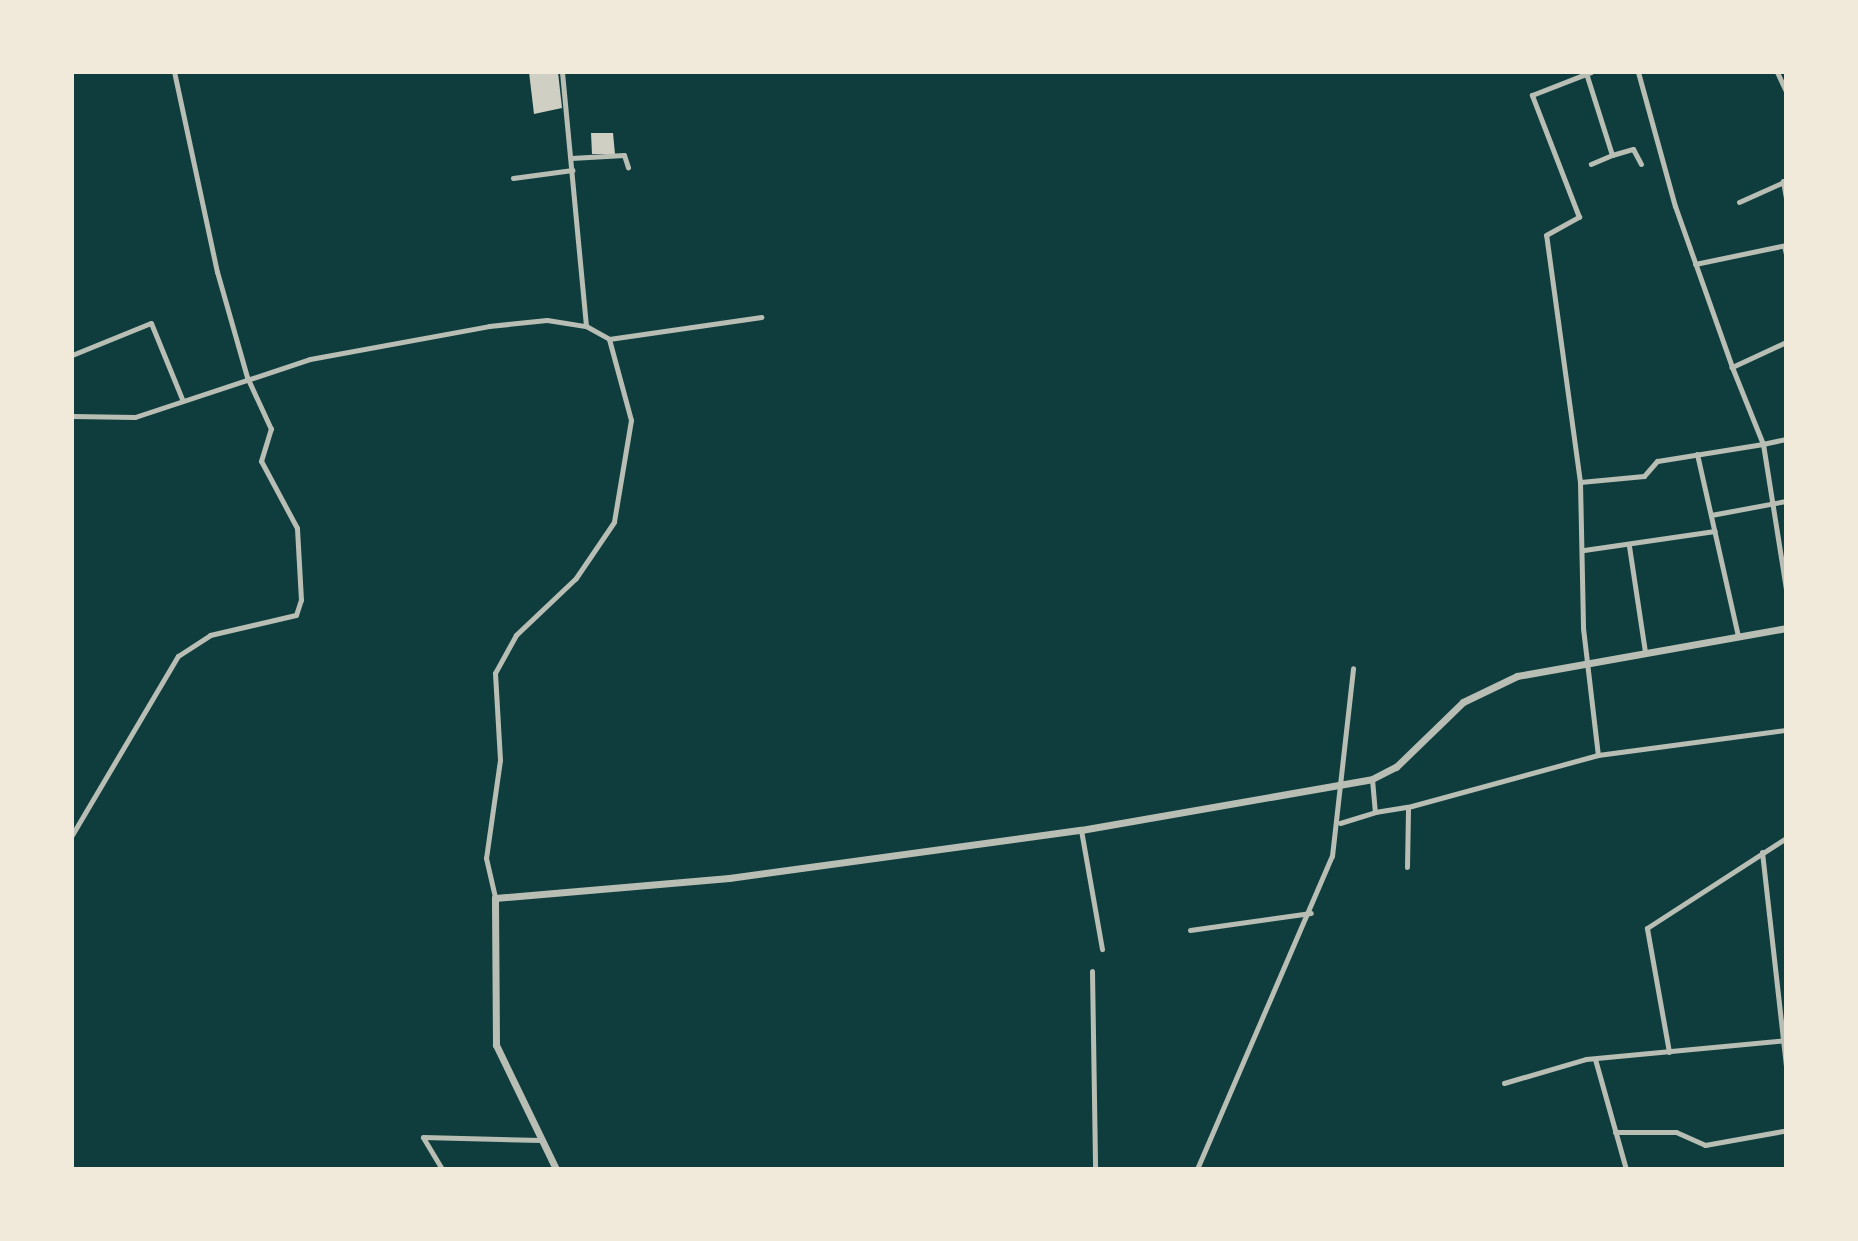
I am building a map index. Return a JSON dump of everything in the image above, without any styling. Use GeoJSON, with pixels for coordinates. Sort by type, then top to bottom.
{"type":"FeatureCollection","features":[{"type":"Feature","properties":{"kind":"street"},"geometry":{"type":"LineString","coordinates":[[72,835],[178,656],[210,635],[290,617],[299,608],[297,528],[261,461],[271,429],[247,377],[174,72]]}},
{"type":"Feature","properties":{"kind":"street"},"geometry":{"type":"LineString","coordinates":[[562,72],[586,326]]}},
{"type":"Feature","properties":{"kind":"street"},"geometry":{"type":"LineString","coordinates":[[1598,755],[1586,662],[1580,482],[1546,235],[1579,217],[1532,95],[1589,72],[1612,155]]}},
{"type":"Feature","properties":{"kind":"street"},"geometry":{"type":"LineString","coordinates":[[1638,72],[1695,264],[1763,444],[1786,589]]}},
{"type":"Feature","properties":{"kind":"street"},"geometry":{"type":"LineString","coordinates":[[1777,72],[1786,91]]}},
{"type":"Feature","properties":{"kind":"street"},"geometry":{"type":"LineString","coordinates":[[1591,164],[1633,149],[1641,164]]}},
{"type":"Feature","properties":{"kind":"street"},"geometry":{"type":"LineString","coordinates":[[571,158],[624,155],[628,167]]}},
{"type":"Feature","properties":{"kind":"street"},"geometry":{"type":"LineString","coordinates":[[513,178],[572,170]]}},
{"type":"Feature","properties":{"kind":"street"},"geometry":{"type":"LineString","coordinates":[[1739,202],[1784,181],[1786,198]]}},
{"type":"Feature","properties":{"kind":"street"},"geometry":{"type":"LineString","coordinates":[[1695,264],[1785,246],[1786,254]]}},
{"type":"Feature","properties":{"kind":"street"},"geometry":{"type":"LineString","coordinates":[[72,416],[135,417],[247,377],[382,342],[489,326],[547,320],[586,326],[609,339],[761,317]]}},
{"type":"Feature","properties":{"kind":"street"},"geometry":{"type":"LineString","coordinates":[[72,355],[151,323],[182,399]]}},
{"type":"Feature","properties":{"kind":"street"},"geometry":{"type":"LineString","coordinates":[[556,1169],[496,1045],[495,898],[486,858],[500,760],[495,673],[516,635],[576,578],[614,522],[631,420],[609,339]]}},
{"type":"Feature","properties":{"kind":"street"},"geometry":{"type":"LineString","coordinates":[[1732,367],[1786,342]]}},
{"type":"Feature","properties":{"kind":"street"},"geometry":{"type":"LineString","coordinates":[[1580,482],[1644,476],[1657,461],[1786,439]]}},
{"type":"Feature","properties":{"kind":"street"},"geometry":{"type":"LineString","coordinates":[[1697,454],[1739,637]]}},
{"type":"Feature","properties":{"kind":"street"},"geometry":{"type":"LineString","coordinates":[[1711,515],[1786,501]]}},
{"type":"Feature","properties":{"kind":"street"},"geometry":{"type":"LineString","coordinates":[[1584,550],[1629,546],[1715,531]]}},
{"type":"Feature","properties":{"kind":"street"},"geometry":{"type":"LineString","coordinates":[[1629,546],[1645,652]]}},
{"type":"Feature","properties":{"kind":"street"},"geometry":{"type":"LineString","coordinates":[[495,898],[729,878],[1081,830],[1372,779],[1396,767],[1487,687],[1586,662],[1786,628]]}},
{"type":"Feature","properties":{"kind":"street"},"geometry":{"type":"LineString","coordinates":[[1197,1169],[1312,912],[1340,823],[1353,668]]}},
{"type":"Feature","properties":{"kind":"street"},"geometry":{"type":"LineString","coordinates":[[1340,823],[1598,755],[1786,730]]}},
{"type":"Feature","properties":{"kind":"street"},"geometry":{"type":"LineString","coordinates":[[1372,779],[1375,812]]}},
{"type":"Feature","properties":{"kind":"street"},"geometry":{"type":"LineString","coordinates":[[1407,867],[1408,807]]}},
{"type":"Feature","properties":{"kind":"street"},"geometry":{"type":"LineString","coordinates":[[1081,830],[1102,949]]}},
{"type":"Feature","properties":{"kind":"street"},"geometry":{"type":"LineString","coordinates":[[1669,1052],[1647,929],[1786,838]]}},
{"type":"Feature","properties":{"kind":"street"},"geometry":{"type":"LineString","coordinates":[[1762,851],[1786,1067]]}},
{"type":"Feature","properties":{"kind":"street"},"geometry":{"type":"LineString","coordinates":[[1190,930],[1312,912]]}},
{"type":"Feature","properties":{"kind":"street"},"geometry":{"type":"LineString","coordinates":[[1092,971],[1095,1169]]}},
{"type":"Feature","properties":{"kind":"street"},"geometry":{"type":"LineString","coordinates":[[1504,1083],[1595,1059],[1783,1041]]}},
{"type":"Feature","properties":{"kind":"street"},"geometry":{"type":"LineString","coordinates":[[1595,1059],[1626,1169]]}},
{"type":"Feature","properties":{"kind":"street"},"geometry":{"type":"LineString","coordinates":[[1615,1132],[1676,1132],[1705,1145],[1784,1131],[1786,1151]]}},
{"type":"Feature","properties":{"kind":"street"},"geometry":{"type":"LineString","coordinates":[[442,1169],[423,1137],[541,1140]]}},
{"type":"Feature","properties":{"kind":"building"},"geometry":{"type":"Polygon","coordinates":[[[529,72],[558,72],[562,108],[534,114],[529,72]]]}},
{"type":"Feature","properties":{"kind":"building"},"geometry":{"type":"Polygon","coordinates":[[[591,133],[613,133],[615,154],[592,154],[591,133]]]}}]}
